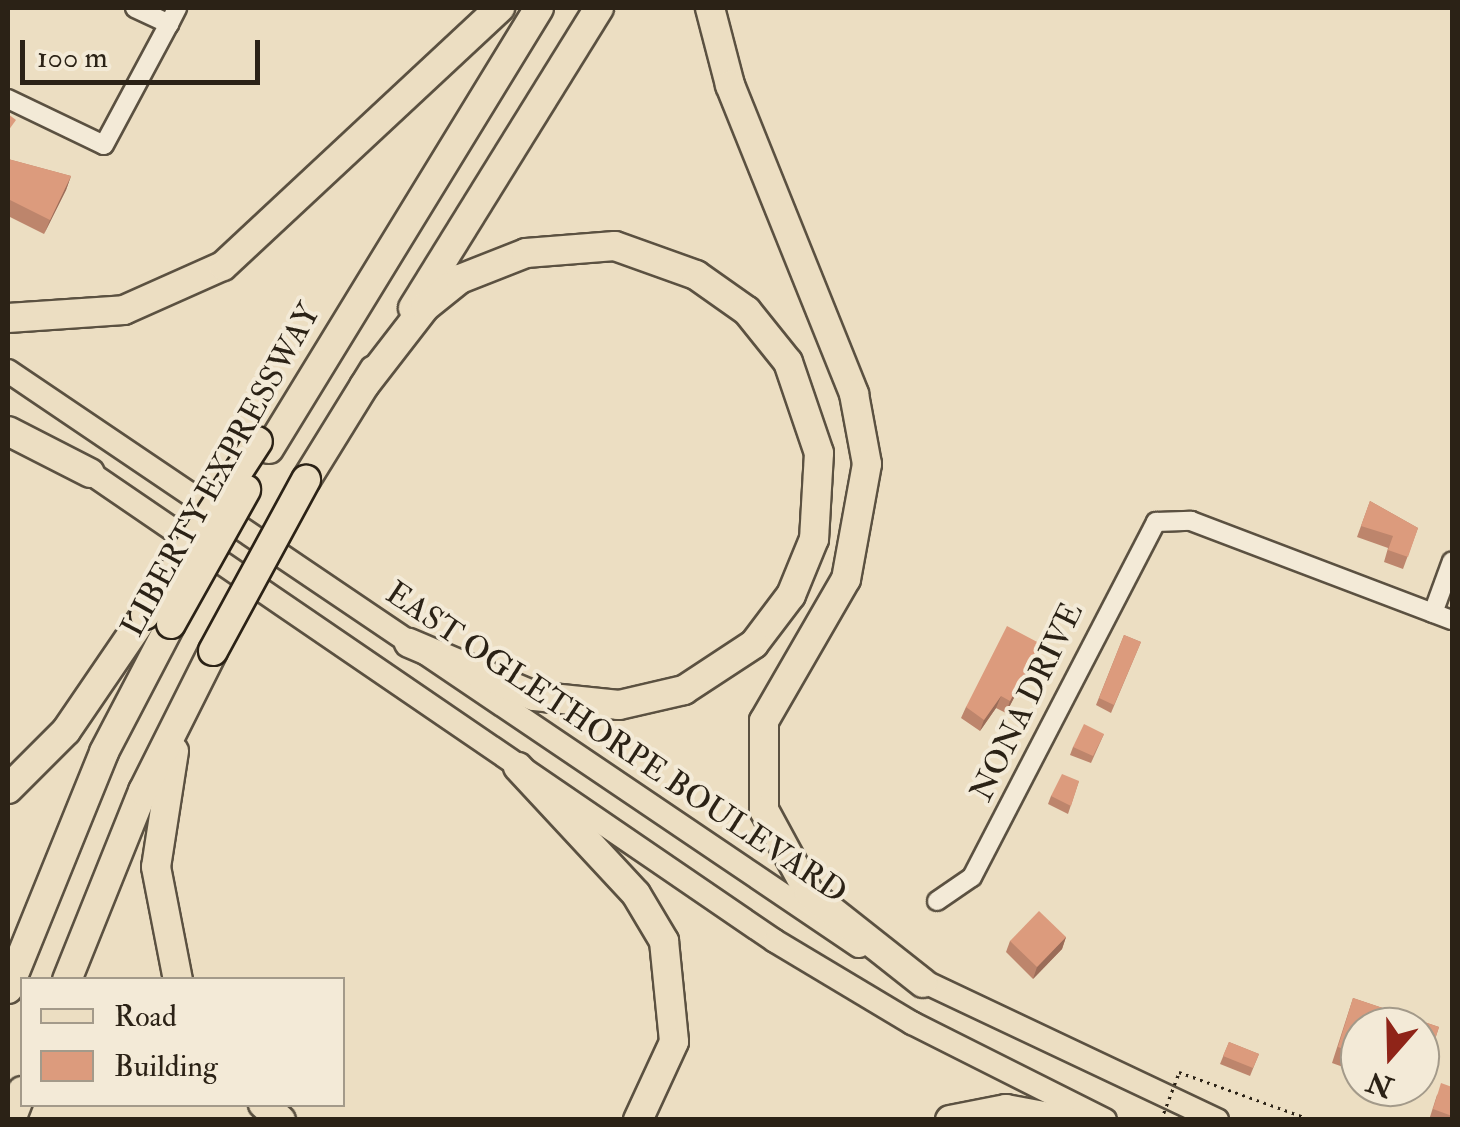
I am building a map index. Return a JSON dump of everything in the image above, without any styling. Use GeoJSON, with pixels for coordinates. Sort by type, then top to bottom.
{"type":"FeatureCollection","features":[{"type":"Feature","properties":{"kind":"highway"},"geometry":{"type":"LineString","coordinates":[[8,318],[124,310],[223,266],[500,8]]}},
{"type":"Feature","properties":{"kind":"highway","name":"LIBERTY EXPRESSWAY"},"geometry":{"type":"LineString","coordinates":[[8,988],[158,620],[263,445],[306,384],[539,8]]}},
{"type":"Feature","properties":{"kind":"highway"},"geometry":{"type":"LineString","coordinates":[[68,977],[194,683],[306,480],[599,8]]}},
{"type":"Feature","properties":{"kind":"highway"},"geometry":{"type":"LineString","coordinates":[[710,8],[730,85],[854,394],[867,464],[850,568],[764,722],[764,810],[809,893],[923,983]]}},
{"type":"Feature","properties":{"kind":"highway"},"geometry":{"type":"LineString","coordinates":[[364,386],[426,306],[460,279],[526,252],[615,246],[696,274],[747,312],[795,377],[819,454],[816,526],[791,595],[754,644],[684,690],[619,706],[534,696],[409,643]]}},
{"type":"Feature","properties":{"kind":"highway"},"geometry":{"type":"LineString","coordinates":[[8,430],[90,473]]}},
{"type":"Feature","properties":{"kind":"highway"},"geometry":{"type":"LineString","coordinates":[[8,789],[66,732],[158,620]]}},
{"type":"Feature","properties":{"kind":"highway"},"geometry":{"type":"LineString","coordinates":[[177,977],[158,905],[158,829],[194,683]]}},
{"type":"Feature","properties":{"kind":"highway"},"geometry":{"type":"LineString","coordinates":[[518,767],[636,894],[664,941],[674,1042],[638,1120]]}},
{"type":"Feature","properties":{"kind":"highway"},"geometry":{"type":"LineString","coordinates":[[11,1120],[20,1096]]}},
{"type":"Feature","properties":{"kind":"highway"},"geometry":{"type":"LineString","coordinates":[[950,1120],[1006,1109],[1065,1120]]}},
{"type":"Feature","properties":{"kind":"main road","name":"EAST OGLETHORPE BOULEVARD"},"geometry":{"type":"LineString","coordinates":[[8,371],[704,847],[923,983],[1217,1120]]}},
{"type":"Feature","properties":{"kind":"main road"},"geometry":{"type":"LineString","coordinates":[[8,417],[518,767],[862,995],[1105,1120]]}},
{"type":"Feature","properties":{"kind":"street"},"geometry":{"type":"LineString","coordinates":[[8,99],[104,144],[173,16],[135,8]]}},
{"type":"Feature","properties":{"kind":"street","name":"NONA DRIVE"},"geometry":{"type":"LineString","coordinates":[[938,901],[972,877],[1145,532],[1160,520],[1191,520],[1433,612]]}},
{"type":"Feature","properties":{"kind":"street"},"geometry":{"type":"LineString","coordinates":[[1452,562],[1433,612],[1452,620]]}},
{"type":"Feature","properties":{"kind":"path"},"geometry":{"type":"LineString","coordinates":[[1161,1120],[1180,1072],[1312,1120]]}},
{"type":"Feature","properties":{"kind":"building"},"geometry":{"type":"Polygon","coordinates":[[[8,114],[16,120],[8,131],[8,114]]]}},
{"type":"Feature","properties":{"kind":"building"},"geometry":{"type":"Polygon","coordinates":[[[8,159],[71,176],[50,220],[8,199],[8,159]]]}},
{"type":"Feature","properties":{"kind":"building"},"geometry":{"type":"Polygon","coordinates":[[[1370,501],[1418,528],[1408,557],[1388,550],[1393,536],[1361,526],[1370,501]]]}},
{"type":"Feature","properties":{"kind":"building"},"geometry":{"type":"Polygon","coordinates":[[[1007,626],[1041,644],[1010,701],[1001,696],[984,720],[966,707],[1007,626]]]}},
{"type":"Feature","properties":{"kind":"building"},"geometry":{"type":"Polygon","coordinates":[[[1124,635],[1141,642],[1114,705],[1099,698],[1124,635]]]}},
{"type":"Feature","properties":{"kind":"building"},"geometry":{"type":"Polygon","coordinates":[[[1084,724],[1104,734],[1093,756],[1073,747],[1084,724]]]}},
{"type":"Feature","properties":{"kind":"building"},"geometry":{"type":"Polygon","coordinates":[[[1062,774],[1079,781],[1071,806],[1051,796],[1062,774]]]}},
{"type":"Feature","properties":{"kind":"building"},"geometry":{"type":"Polygon","coordinates":[[[1039,911],[1066,937],[1037,967],[1010,941],[1039,911]]]}},
{"type":"Feature","properties":{"kind":"building"},"geometry":{"type":"Polygon","coordinates":[[[1353,998],[1380,1007],[1350,1007],[1353,998]]]}},
{"type":"Feature","properties":{"kind":"building"},"geometry":{"type":"Polygon","coordinates":[[[1229,1042],[1259,1054],[1253,1068],[1223,1056],[1229,1042]]]}},
{"type":"Feature","properties":{"kind":"building"},"geometry":{"type":"Polygon","coordinates":[[[1441,1083],[1452,1087],[1452,1116],[1433,1109],[1440,1107],[1441,1083]]]}}]}
